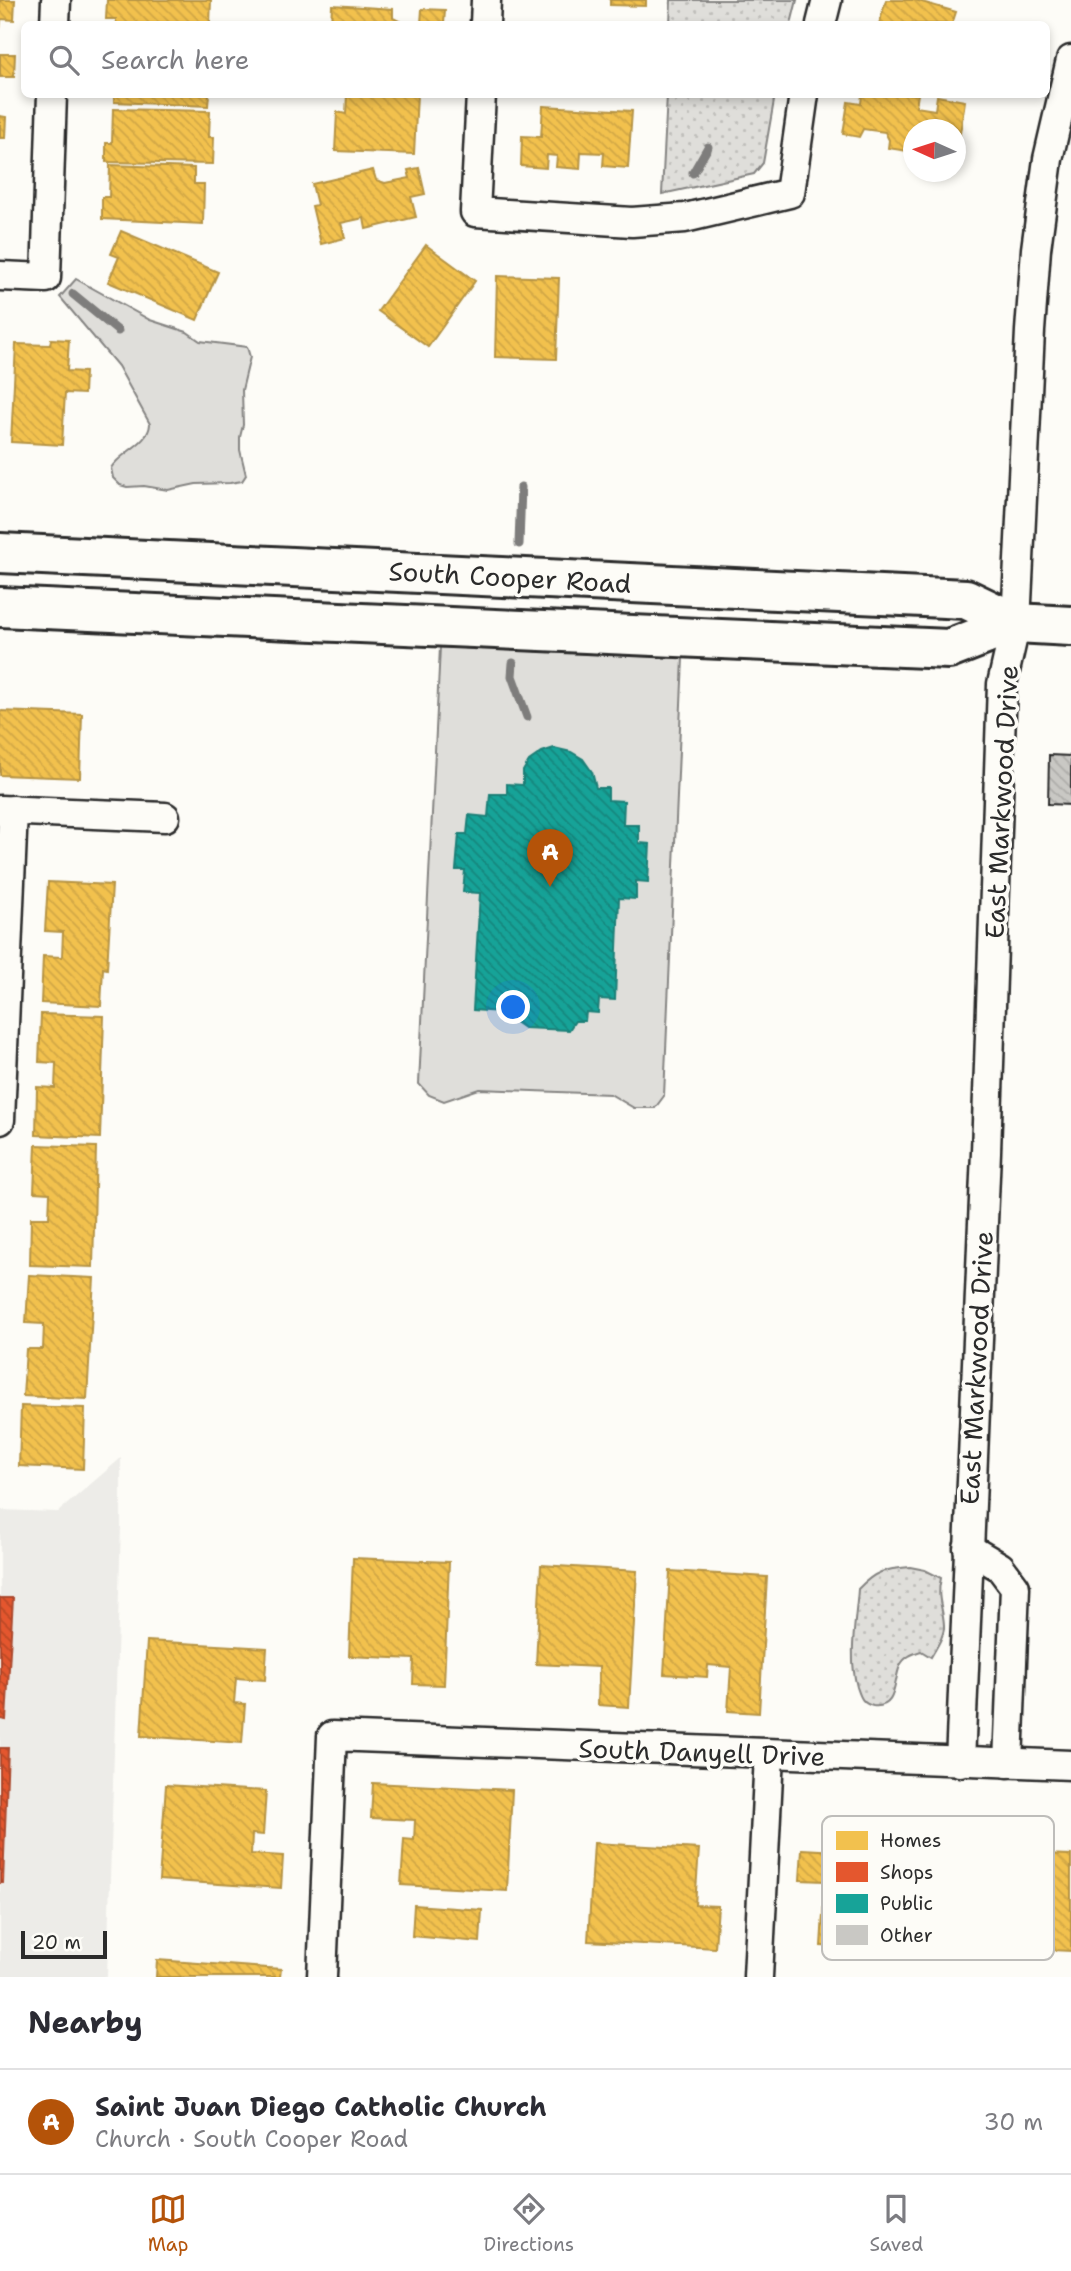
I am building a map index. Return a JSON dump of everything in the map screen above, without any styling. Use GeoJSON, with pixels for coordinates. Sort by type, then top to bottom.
{"type":"FeatureCollection","features":[{"type":"Feature","properties":{"kind":"main road","name":"South Cooper Road"},"geometry":{"type":"LineString","coordinates":[[0,553],[966,599],[1016,623],[1071,626]]}},
{"type":"Feature","properties":{"kind":"main road"},"geometry":{"type":"LineString","coordinates":[[173,616],[175,561]]}},
{"type":"Feature","properties":{"kind":"main road","name":"South Cooper Road"},"geometry":{"type":"LineString","coordinates":[[0,607],[949,649],[1016,623]]}},
{"type":"Feature","properties":{"kind":"street"},"geometry":{"type":"LineString","coordinates":[[55,21],[56,0]]}},
{"type":"Feature","properties":{"kind":"street"},"geometry":{"type":"LineString","coordinates":[[485,21],[486,0]]}},
{"type":"Feature","properties":{"kind":"street"},"geometry":{"type":"LineString","coordinates":[[822,21],[827,0]]}},
{"type":"Feature","properties":{"kind":"street","name":"East Markwood Drive"},"geometry":{"type":"LineString","coordinates":[[960,1762],[1003,684],[1016,623],[1036,249],[1048,159],[1071,60]]}},
{"type":"Feature","properties":{"kind":"street"},"geometry":{"type":"LineString","coordinates":[[0,276],[46,278],[52,98]]}},
{"type":"Feature","properties":{"kind":"street"},"geometry":{"type":"LineString","coordinates":[[481,98],[475,212],[632,222],[685,218],[790,193],[803,98]]}},
{"type":"Feature","properties":{"kind":"street"},"geometry":{"type":"LineString","coordinates":[[0,1120],[7,810],[165,817]]}},
{"type":"Feature","properties":{"kind":"street"},"geometry":{"type":"LineString","coordinates":[[968,1548],[1000,1567],[1015,1587],[1008,1763]]}},
{"type":"Feature","properties":{"kind":"street","name":"South Danyell Drive"},"geometry":{"type":"LineString","coordinates":[[322,1977],[332,1736],[1071,1766]]}},
{"type":"Feature","properties":{"kind":"street"},"geometry":{"type":"LineString","coordinates":[[758,1977],[769,1755]]}},
{"type":"Feature","properties":{"kind":"shaded area"},"geometry":{"type":"Polygon","coordinates":[[[671,0],[797,0],[792,21],[670,21],[671,0]]]}},
{"type":"Feature","properties":{"kind":"shaded area"},"geometry":{"type":"Polygon","coordinates":[[[667,98],[774,98],[763,163],[754,174],[662,194],[667,98]]]}},
{"type":"Feature","properties":{"kind":"shaded area"},"geometry":{"type":"Polygon","coordinates":[[[76,279],[150,320],[187,332],[200,341],[247,347],[250,357],[242,390],[243,425],[240,437],[246,475],[242,481],[196,484],[168,490],[144,486],[127,487],[120,485],[113,478],[111,468],[115,462],[145,437],[150,424],[118,366],[60,297],[76,279]]]}},
{"type":"Feature","properties":{"kind":"shaded area"},"geometry":{"type":"Polygon","coordinates":[[[440,647],[683,658],[664,1096],[655,1108],[634,1108],[610,1094],[479,1089],[444,1101],[429,1095],[419,1084],[440,647]]]}},
{"type":"Feature","properties":{"kind":"shaded area"},"geometry":{"type":"Polygon","coordinates":[[[121,1458],[107,1977],[0,1977],[0,1510],[58,1512],[121,1458]]]}},
{"type":"Feature","properties":{"kind":"shaded area"},"geometry":{"type":"Polygon","coordinates":[[[910,1567],[925,1570],[941,1578],[939,1592],[943,1633],[931,1657],[921,1651],[904,1660],[891,1699],[887,1703],[881,1706],[869,1705],[859,1693],[854,1675],[853,1638],[858,1589],[881,1572],[910,1567]]]}},
{"type":"Feature","properties":{"kind":"building: Homes"},"geometry":{"type":"Polygon","coordinates":[[[0,0],[15,0],[14,20],[1,19],[0,30],[0,0]]]}},
{"type":"Feature","properties":{"kind":"building: Homes"},"geometry":{"type":"Polygon","coordinates":[[[107,0],[211,0],[210,21],[106,19],[107,0]]]}},
{"type":"Feature","properties":{"kind":"building: Homes"},"geometry":{"type":"Polygon","coordinates":[[[610,0],[646,0],[646,6],[610,5],[610,0]]]}},
{"type":"Feature","properties":{"kind":"building: Homes"},"geometry":{"type":"Polygon","coordinates":[[[886,0],[915,0],[956,12],[953,21],[880,21],[886,0]]]}},
{"type":"Feature","properties":{"kind":"building: Homes"},"geometry":{"type":"Polygon","coordinates":[[[332,5],[393,9],[393,18],[399,21],[331,21],[332,5]]]}},
{"type":"Feature","properties":{"kind":"building: Homes"},"geometry":{"type":"Polygon","coordinates":[[[422,9],[445,10],[444,21],[421,21],[422,9]]]}},
{"type":"Feature","properties":{"kind":"building: Homes"},"geometry":{"type":"Polygon","coordinates":[[[0,54],[15,54],[14,77],[0,77],[0,54]]]}},
{"type":"Feature","properties":{"kind":"building: Homes"},"geometry":{"type":"Polygon","coordinates":[[[114,98],[209,98],[208,106],[114,102],[114,98]]]}},
{"type":"Feature","properties":{"kind":"building: Homes"},"geometry":{"type":"Polygon","coordinates":[[[347,98],[417,98],[414,154],[335,151],[337,112],[346,114],[347,98]]]}},
{"type":"Feature","properties":{"kind":"building: Homes"},"geometry":{"type":"Polygon","coordinates":[[[862,98],[917,98],[916,107],[935,110],[937,98],[965,101],[962,119],[903,119],[903,150],[888,148],[889,140],[885,132],[863,129],[859,137],[843,134],[848,102],[861,104],[862,98]]]}},
{"type":"Feature","properties":{"kind":"building: Homes"},"geometry":{"type":"Polygon","coordinates":[[[543,106],[632,111],[628,168],[603,166],[604,153],[581,152],[580,169],[556,167],[557,156],[547,155],[546,168],[521,166],[522,136],[541,137],[543,106]]]}},
{"type":"Feature","properties":{"kind":"building: Homes"},"geometry":{"type":"Polygon","coordinates":[[[113,109],[210,111],[209,137],[214,137],[213,164],[106,162],[106,143],[112,143],[113,109]]]}},
{"type":"Feature","properties":{"kind":"building: Homes"},"geometry":{"type":"Polygon","coordinates":[[[0,116],[6,117],[5,138],[0,138],[0,116]]]}},
{"type":"Feature","properties":{"kind":"building: Homes"},"geometry":{"type":"Polygon","coordinates":[[[110,165],[194,168],[194,184],[204,184],[203,224],[102,219],[102,197],[109,197],[110,165]]]}},
{"type":"Feature","properties":{"kind":"building: Homes"},"geometry":{"type":"Polygon","coordinates":[[[419,168],[425,194],[411,197],[416,217],[366,229],[364,218],[341,223],[345,238],[321,244],[312,206],[317,205],[312,184],[373,170],[376,180],[385,183],[410,178],[408,170],[419,168]]]}},
{"type":"Feature","properties":{"kind":"building: Homes"},"geometry":{"type":"Polygon","coordinates":[[[121,231],[218,272],[197,320],[108,282],[119,257],[111,254],[121,231]]]}},
{"type":"Feature","properties":{"kind":"building: Homes"},"geometry":{"type":"Polygon","coordinates":[[[426,245],[475,281],[428,347],[378,311],[426,245]]]}},
{"type":"Feature","properties":{"kind":"building: Homes"},"geometry":{"type":"Polygon","coordinates":[[[497,276],[559,278],[556,359],[495,357],[497,276]]]}},
{"type":"Feature","properties":{"kind":"building: Homes"},"geometry":{"type":"Polygon","coordinates":[[[51,339],[69,340],[67,371],[85,372],[84,394],[65,393],[62,445],[11,442],[16,344],[50,345],[51,339]]]}},
{"type":"Feature","properties":{"kind":"building: Homes"},"geometry":{"type":"Polygon","coordinates":[[[0,711],[82,714],[80,778],[0,775],[0,711]]]}},
{"type":"Feature","properties":{"kind":"building: Homes"},"geometry":{"type":"Polygon","coordinates":[[[48,882],[112,885],[107,969],[103,968],[101,1006],[41,1003],[43,956],[62,957],[63,932],[45,931],[48,882]]]}},
{"type":"Feature","properties":{"kind":"building: Homes"},"geometry":{"type":"Polygon","coordinates":[[[41,1014],[104,1016],[100,1138],[36,1135],[37,1087],[55,1088],[56,1063],[39,1062],[41,1014]]]}},
{"type":"Feature","properties":{"kind":"building: Homes"},"geometry":{"type":"Polygon","coordinates":[[[36,1145],[96,1147],[93,1267],[30,1265],[31,1218],[49,1218],[50,1193],[34,1192],[36,1145]]]}},
{"type":"Feature","properties":{"kind":"building: Homes"},"geometry":{"type":"Polygon","coordinates":[[[29,1275],[94,1278],[87,1399],[23,1396],[26,1349],[43,1349],[44,1324],[26,1323],[29,1275]]]}},
{"type":"Feature","properties":{"kind":"building: Homes"},"geometry":{"type":"Polygon","coordinates":[[[21,1406],[85,1408],[83,1469],[19,1466],[21,1406]]]}},
{"type":"Feature","properties":{"kind":"building: Homes"},"geometry":{"type":"Polygon","coordinates":[[[353,1558],[449,1562],[444,1685],[413,1684],[414,1659],[349,1656],[353,1558]]]}},
{"type":"Feature","properties":{"kind":"building: Homes"},"geometry":{"type":"Polygon","coordinates":[[[541,1565],[637,1571],[629,1707],[598,1705],[599,1667],[536,1664],[541,1565]]]}},
{"type":"Feature","properties":{"kind":"building: Homes"},"geometry":{"type":"Polygon","coordinates":[[[670,1571],[767,1577],[759,1713],[728,1711],[731,1667],[708,1665],[707,1677],[664,1674],[670,1571]]]}},
{"type":"Feature","properties":{"kind":"building: Homes"},"geometry":{"type":"Polygon","coordinates":[[[147,1641],[267,1648],[265,1680],[236,1678],[234,1703],[245,1704],[242,1743],[141,1736],[147,1641]]]}},
{"type":"Feature","properties":{"kind":"building: Homes"},"geometry":{"type":"Polygon","coordinates":[[[373,1783],[512,1790],[507,1891],[401,1885],[404,1839],[414,1840],[415,1820],[371,1818],[373,1783]]]}},
{"type":"Feature","properties":{"kind":"building: Homes"},"geometry":{"type":"Polygon","coordinates":[[[166,1785],[266,1791],[263,1835],[252,1834],[251,1854],[283,1856],[281,1888],[159,1880],[166,1785]]]}},
{"type":"Feature","properties":{"kind":"building: Homes"},"geometry":{"type":"Polygon","coordinates":[[[594,1843],[699,1849],[695,1905],[718,1906],[715,1948],[588,1941],[594,1843]]]}},
{"type":"Feature","properties":{"kind":"building: Homes"},"geometry":{"type":"Polygon","coordinates":[[[802,1849],[822,1850],[822,1881],[800,1880],[802,1849]]]}},
{"type":"Feature","properties":{"kind":"building: Homes"},"geometry":{"type":"Polygon","coordinates":[[[1054,1854],[1071,1855],[1071,1951],[1054,1950],[1054,1854]]]}},
{"type":"Feature","properties":{"kind":"building: Homes"},"geometry":{"type":"Polygon","coordinates":[[[414,1905],[482,1910],[480,1942],[412,1936],[414,1905]]]}},
{"type":"Feature","properties":{"kind":"building: Homes"},"geometry":{"type":"Polygon","coordinates":[[[157,1960],[281,1969],[280,1977],[156,1977],[157,1960]]]}},
{"type":"Feature","properties":{"kind":"building: Shops"},"geometry":{"type":"Polygon","coordinates":[[[0,1598],[13,1598],[6,1720],[0,1719],[0,1598]]]}},
{"type":"Feature","properties":{"kind":"building: Shops"},"geometry":{"type":"Polygon","coordinates":[[[0,1748],[8,1748],[3,1883],[0,1883],[0,1748]]]}},
{"type":"Feature","properties":{"kind":"building: Public"},"geometry":{"type":"Polygon","coordinates":[[[554,748],[571,752],[583,759],[592,772],[596,788],[608,788],[608,800],[624,801],[623,825],[639,825],[639,843],[650,844],[648,882],[636,881],[636,899],[619,898],[615,1000],[599,999],[598,1013],[586,1012],[585,1021],[575,1021],[569,1030],[524,1028],[501,1012],[473,1010],[480,893],[463,892],[465,870],[456,870],[459,834],[467,834],[469,815],[488,817],[490,794],[507,794],[507,784],[523,785],[523,771],[529,761],[554,748]]]}},
{"type":"Feature","properties":{"kind":"building: Other"},"geometry":{"type":"Polygon","coordinates":[[[1049,755],[1071,756],[1071,805],[1048,804],[1049,755]]]}},
{"type":"Feature","properties":{"kind":"waterway"},"geometry":{"type":"LineString","coordinates":[[693,173],[708,147]]}},
{"type":"Feature","properties":{"kind":"waterway"},"geometry":{"type":"LineString","coordinates":[[73,294],[118,331]]}},
{"type":"Feature","properties":{"kind":"waterway"},"geometry":{"type":"LineString","coordinates":[[519,544],[521,487]]}},
{"type":"Feature","properties":{"kind":"waterway"},"geometry":{"type":"LineString","coordinates":[[513,663],[512,676],[527,717]]}},
{"type":"Feature","properties":{"kind":"place","name":"Saint Juan Diego Catholic Church"},"geometry":{"type":"Point","coordinates":[550,887]}}]}
